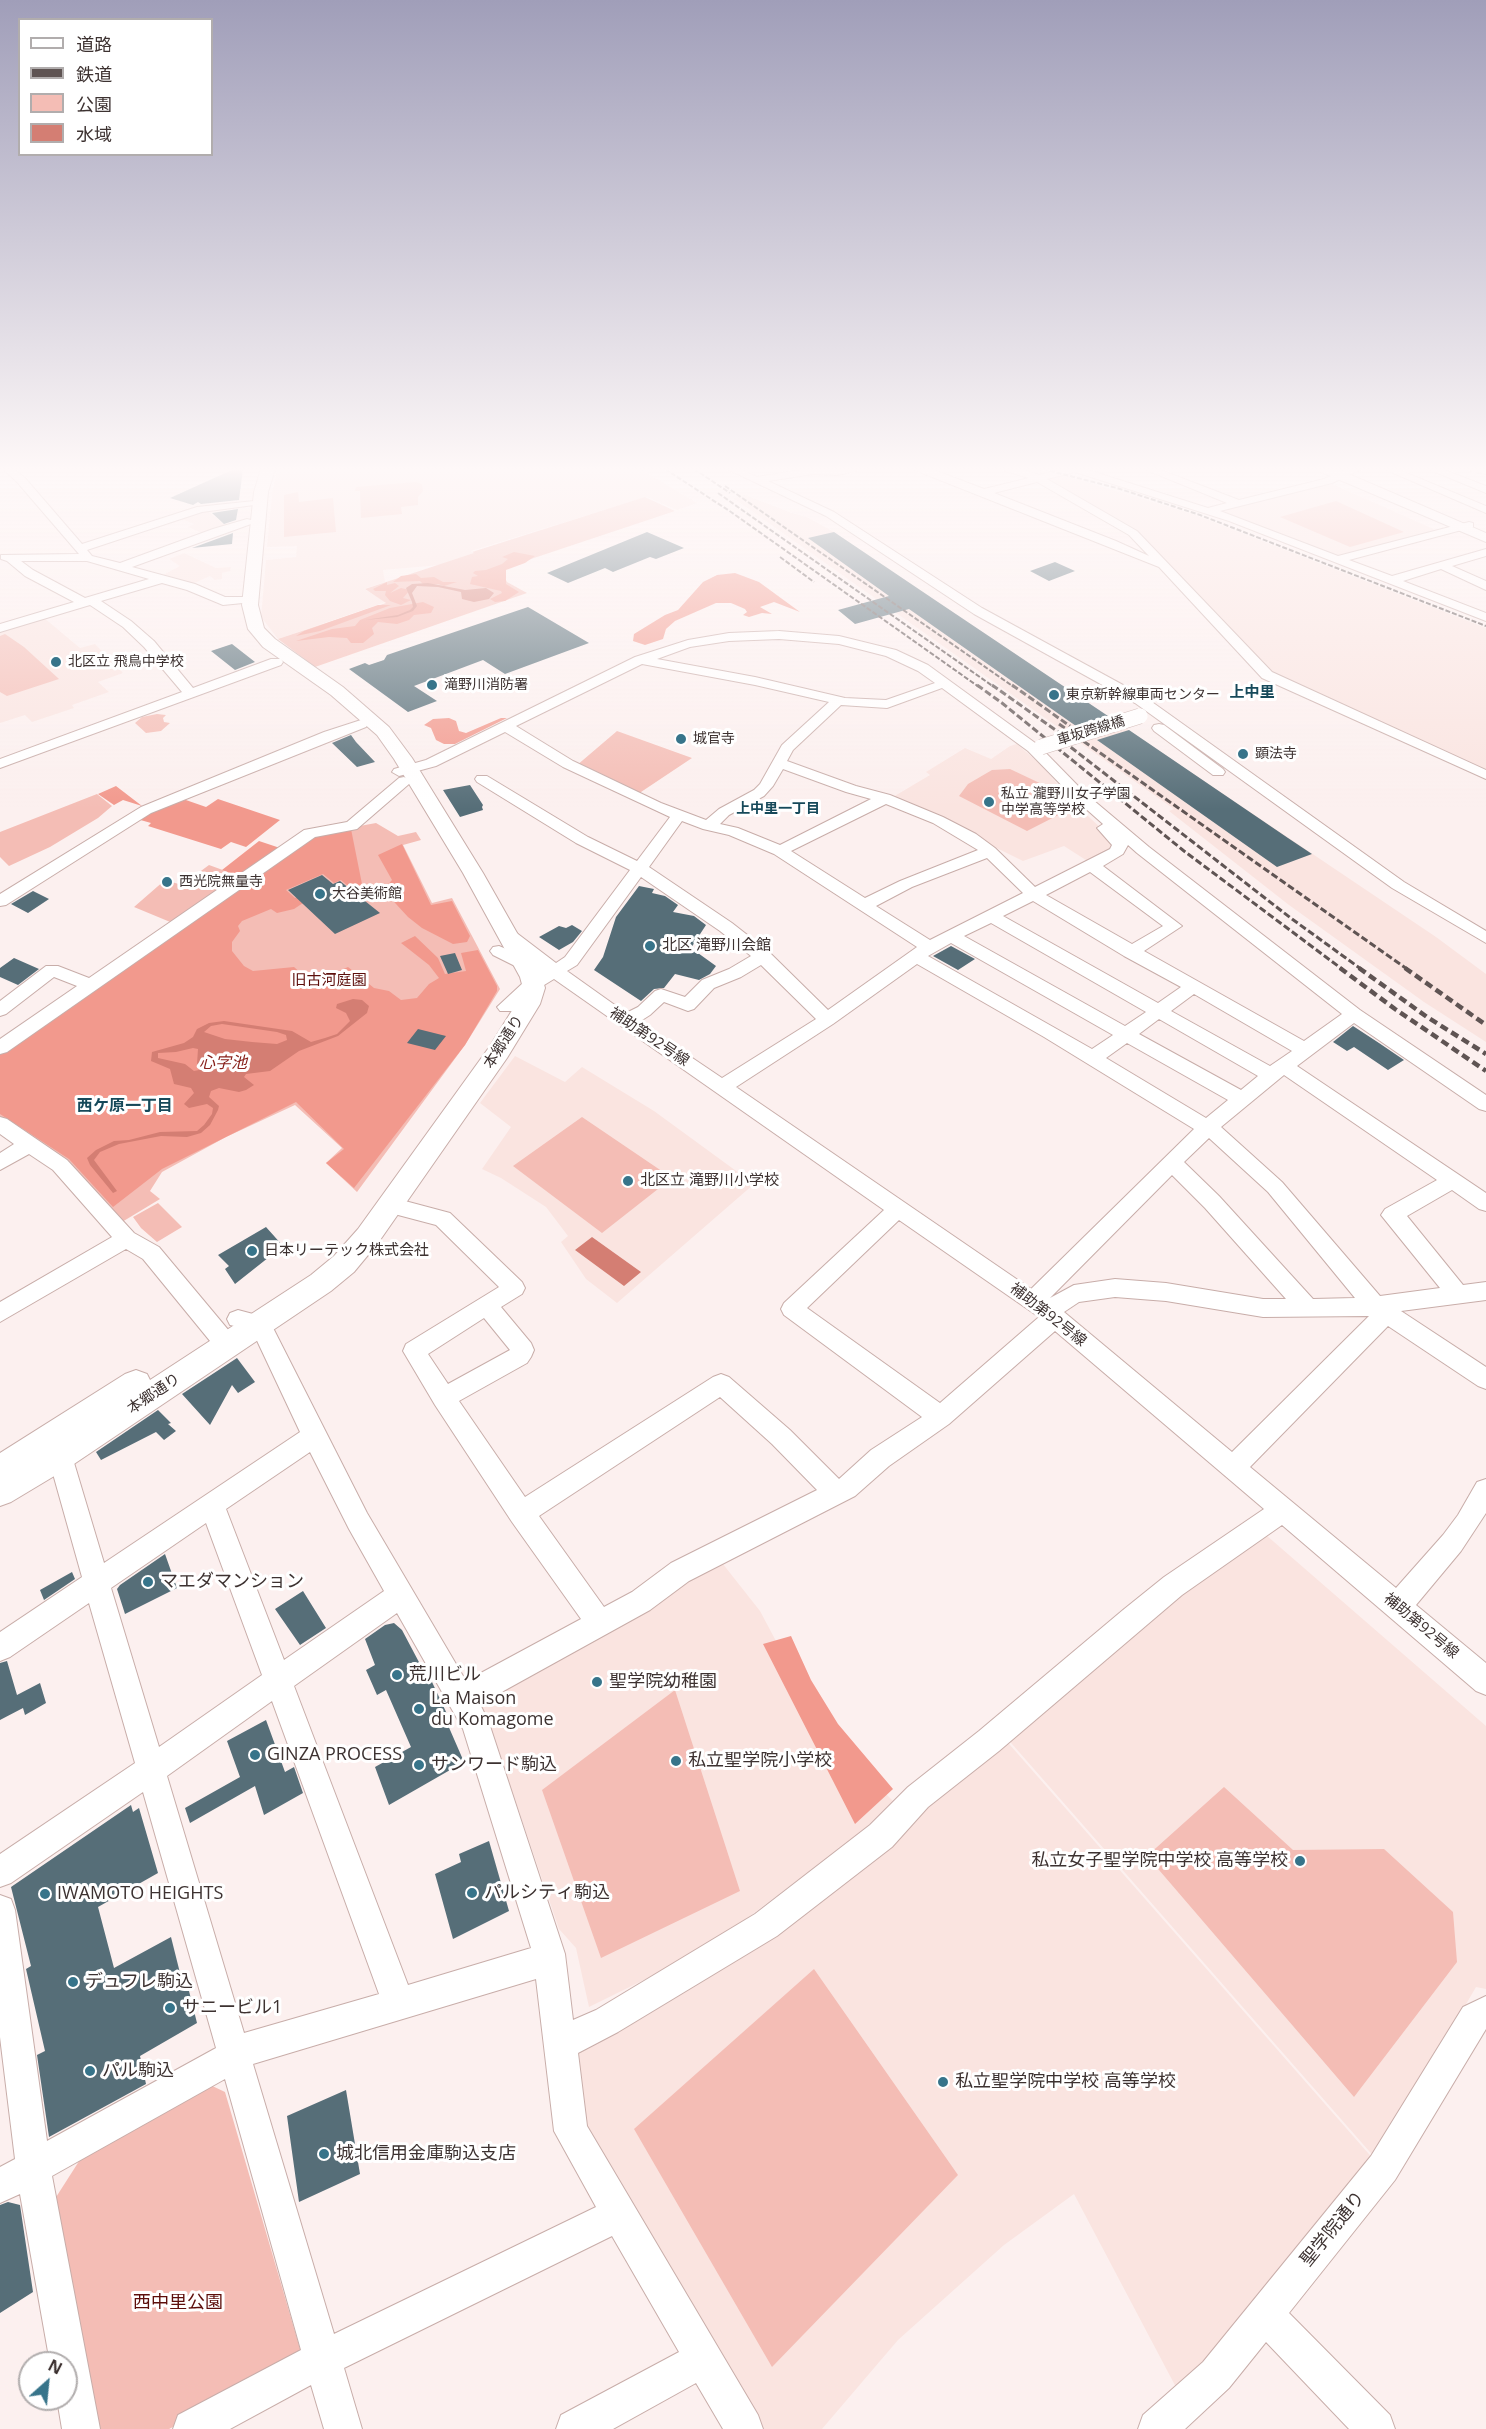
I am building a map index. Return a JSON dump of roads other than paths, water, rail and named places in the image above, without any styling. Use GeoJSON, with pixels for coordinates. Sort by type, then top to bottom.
{"type":"FeatureCollection","features":[{"type":"Feature","properties":{"kind":"main road","name":"本郷通り"},"geometry":{"type":"LineString","coordinates":[[241,582],[237,614],[239,626],[247,640],[321,691],[361,724],[405,774]]}},
{"type":"Feature","properties":{"kind":"main road","name":"本郷通り"},"geometry":{"type":"LineString","coordinates":[[252,582],[250,604],[256,629],[269,643],[337,691],[383,731],[405,774],[503,943],[517,986],[534,988]]}},
{"type":"Feature","properties":{"kind":"main road","name":"本郷通り"},"geometry":{"type":"LineString","coordinates":[[503,943],[524,964],[534,988]]}},
{"type":"Feature","properties":{"kind":"main road","name":"本郷通り"},"geometry":{"type":"LineString","coordinates":[[0,1470],[235,1330],[321,1283],[344,1264],[390,1205],[499,1052],[534,988]]}},
{"type":"Feature","properties":{"kind":"main road","name":"本郷通り"},"geometry":{"type":"LineString","coordinates":[[0,1492],[60,1456],[235,1330],[309,1273],[340,1243],[476,1056],[534,988]]}},
{"type":"Feature","properties":{"kind":"street"},"geometry":{"type":"LineString","coordinates":[[48,582],[127,624],[191,694]]}},
{"type":"Feature","properties":{"kind":"street"},"geometry":{"type":"LineString","coordinates":[[0,628],[151,582]]}},
{"type":"Feature","properties":{"kind":"street"},"geometry":{"type":"LineString","coordinates":[[174,582],[223,601],[239,600]]}},
{"type":"Feature","properties":{"kind":"street"},"geometry":{"type":"LineString","coordinates":[[934,582],[978,611],[1151,707],[1398,885],[1486,938]]}},
{"type":"Feature","properties":{"kind":"street"},"geometry":{"type":"LineString","coordinates":[[1179,582],[1267,675],[1486,775]]}},
{"type":"Feature","properties":{"kind":"street"},"geometry":{"type":"LineString","coordinates":[[1398,582],[1486,617]]}},
{"type":"Feature","properties":{"kind":"street"},"geometry":{"type":"LineString","coordinates":[[0,1048],[310,833],[352,826],[405,774],[640,660],[688,644],[753,635],[817,638],[866,646],[902,656],[923,668],[1037,748],[1081,797],[1143,850],[1354,1014],[1486,1104]]}},
{"type":"Feature","properties":{"kind":"street"},"geometry":{"type":"LineString","coordinates":[[1025,636],[1019,639],[1063,671],[1140,716],[1186,751],[1276,811],[1290,816],[1298,814]]}},
{"type":"Feature","properties":{"kind":"street"},"geometry":{"type":"LineString","coordinates":[[640,660],[754,681],[838,700],[887,704],[937,686]]}},
{"type":"Feature","properties":{"kind":"street"},"geometry":{"type":"LineString","coordinates":[[0,764],[276,662]]}},
{"type":"Feature","properties":{"kind":"street"},"geometry":{"type":"LineString","coordinates":[[708,826],[724,812],[759,793],[788,748],[838,700]]}},
{"type":"Feature","properties":{"kind":"street","name":"車坂跨線橋"},"geometry":{"type":"LineString","coordinates":[[1037,748],[1140,716]]}},
{"type":"Feature","properties":{"kind":"street"},"geometry":{"type":"LineString","coordinates":[[0,901],[146,810],[361,724]]}},
{"type":"Feature","properties":{"kind":"street"},"geometry":{"type":"LineString","coordinates":[[506,726],[568,765],[679,815],[708,826],[733,831],[780,851],[863,906],[922,951],[1208,1127],[1220,1135],[1275,1187],[1383,1308],[1486,1379]]}},
{"type":"Feature","properties":{"kind":"street"},"geometry":{"type":"LineString","coordinates":[[780,763],[885,798],[938,820],[970,837],[1034,895],[1130,952],[1305,1050]]}},
{"type":"Feature","properties":{"kind":"street"},"geometry":{"type":"LineString","coordinates":[[482,779],[582,840],[639,868],[726,927],[763,956],[827,1020]]}},
{"type":"Feature","properties":{"kind":"street"},"geometry":{"type":"LineString","coordinates":[[722,1087],[827,1020],[922,951],[949,935],[1034,895],[1117,851],[1120,844],[1117,838],[1084,810],[1081,797]]}},
{"type":"Feature","properties":{"kind":"street"},"geometry":{"type":"LineString","coordinates":[[780,851],[885,798]]}},
{"type":"Feature","properties":{"kind":"street"},"geometry":{"type":"LineString","coordinates":[[534,988],[575,956],[679,815]]}},
{"type":"Feature","properties":{"kind":"street"},"geometry":{"type":"LineString","coordinates":[[863,906],[906,884],[988,851]]}},
{"type":"Feature","properties":{"kind":"street"},"geometry":{"type":"LineString","coordinates":[[1091,865],[1174,926],[1130,952]]}},
{"type":"Feature","properties":{"kind":"street"},"geometry":{"type":"LineString","coordinates":[[991,916],[1158,1010],[1277,1070],[1486,1203]]}},
{"type":"Feature","properties":{"kind":"street"},"geometry":{"type":"LineString","coordinates":[[949,935],[1242,1100]]}},
{"type":"Feature","properties":{"kind":"street","name":"補助第92号線"},"geometry":{"type":"LineString","coordinates":[[503,943],[534,988],[579,989],[1045,1310],[1486,1680]]}},
{"type":"Feature","properties":{"kind":"street"},"geometry":{"type":"LineString","coordinates":[[626,1022],[644,1011],[660,995],[688,1005],[708,984],[735,973],[763,956]]}},
{"type":"Feature","properties":{"kind":"street"},"geometry":{"type":"LineString","coordinates":[[0,1010],[52,970],[91,985]]}},
{"type":"Feature","properties":{"kind":"street"},"geometry":{"type":"LineString","coordinates":[[1093,1058],[1192,987]]}},
{"type":"Feature","properties":{"kind":"street"},"geometry":{"type":"LineString","coordinates":[[461,1699],[641,1601],[680,1572],[846,1488],[880,1458],[940,1417],[1045,1310],[1171,1162],[1208,1127],[1277,1070],[1354,1014]]}},
{"type":"Feature","properties":{"kind":"street"},"geometry":{"type":"LineString","coordinates":[[0,1124],[60,1165],[126,1239],[151,1253],[235,1330],[314,1436],[358,1521],[474,1723],[549,1959],[571,2131],[744,2429]]}},
{"type":"Feature","properties":{"kind":"street"},"geometry":{"type":"LineString","coordinates":[[0,1163],[29,1144]]}},
{"type":"Feature","properties":{"kind":"street"},"geometry":{"type":"LineString","coordinates":[[1171,1162],[1212,1202],[1308,1308]]}},
{"type":"Feature","properties":{"kind":"street"},"geometry":{"type":"LineString","coordinates":[[1452,1180],[1392,1215],[1404,1226],[1458,1295]]}},
{"type":"Feature","properties":{"kind":"street"},"geometry":{"type":"LineString","coordinates":[[390,1205],[443,1219],[514,1287],[414,1351],[521,1514],[600,1624]]}},
{"type":"Feature","properties":{"kind":"street"},"geometry":{"type":"LineString","coordinates":[[899,1208],[792,1309],[940,1417]]}},
{"type":"Feature","properties":{"kind":"street"},"geometry":{"type":"LineString","coordinates":[[0,1313],[126,1239]]}},
{"type":"Feature","properties":{"kind":"street"},"geometry":{"type":"LineString","coordinates":[[1045,1310],[1074,1294],[1115,1288],[1166,1292],[1263,1308],[1383,1308],[1486,1291]]}},
{"type":"Feature","properties":{"kind":"street"},"geometry":{"type":"LineString","coordinates":[[443,1398],[519,1356],[523,1350],[487,1306]]}},
{"type":"Feature","properties":{"kind":"street"},"geometry":{"type":"LineString","coordinates":[[1233,1468],[1383,1308]]}},
{"type":"Feature","properties":{"kind":"street"},"geometry":{"type":"LineString","coordinates":[[521,1514],[721,1384],[781,1437],[836,1493]]}},
{"type":"Feature","properties":{"kind":"street"},"geometry":{"type":"LineString","coordinates":[[0,1648],[314,1436]]}},
{"type":"Feature","properties":{"kind":"street"},"geometry":{"type":"LineString","coordinates":[[60,1456],[343,2429]]}},
{"type":"Feature","properties":{"kind":"street"},"geometry":{"type":"LineString","coordinates":[[1398,1606],[1462,1530],[1486,1490]]}},
{"type":"Feature","properties":{"kind":"street"},"geometry":{"type":"LineString","coordinates":[[212,1504],[399,2004]]}},
{"type":"Feature","properties":{"kind":"street"},"geometry":{"type":"LineString","coordinates":[[560,2044],[607,2021],[766,1925],[880,1836],[918,1797],[989,1741],[1173,1586],[1283,1510]]}},
{"type":"Feature","properties":{"kind":"street"},"geometry":{"type":"LineString","coordinates":[[0,1872],[152,1769],[401,1594]]}},
{"type":"Feature","properties":{"kind":"street"},"geometry":{"type":"LineString","coordinates":[[0,1910],[4,1969],[33,2167],[81,2429]]}},
{"type":"Feature","properties":{"kind":"street"},"geometry":{"type":"LineString","coordinates":[[0,2186],[234,2055],[549,1959]]}},
{"type":"Feature","properties":{"kind":"street","name":"聖学院通り"},"geometry":{"type":"LineString","coordinates":[[1157,2429],[1216,2375],[1383,2168],[1474,2018],[1486,2012]]}},
{"type":"Feature","properties":{"kind":"street"},"geometry":{"type":"LineString","coordinates":[[192,2429],[322,2359],[619,2214]]}},
{"type":"Feature","properties":{"kind":"street"},"geometry":{"type":"LineString","coordinates":[[1264,2314],[1376,2429]]}},
{"type":"Feature","properties":{"kind":"street"},"geometry":{"type":"LineString","coordinates":[[575,2429],[703,2359]]}},
{"type":"Feature","properties":{"kind":"water"},"geometry":{"type":"Polygon","coordinates":[[[428,583],[465,590],[486,588],[494,593],[489,599],[474,602],[462,599],[461,592],[438,587],[417,586],[412,593],[417,606],[413,611],[397,617],[365,620],[398,615],[410,610],[413,607],[406,588],[412,584],[428,583]]]}},
{"type":"Feature","properties":{"kind":"water","name":"心字池"},"geometry":{"type":"Polygon","coordinates":[[[353,999],[362,1000],[369,1006],[367,1013],[338,1036],[299,1051],[270,1071],[246,1074],[244,1077],[254,1085],[246,1090],[239,1092],[219,1088],[211,1091],[209,1097],[219,1106],[210,1125],[201,1133],[187,1137],[161,1136],[119,1144],[100,1152],[94,1160],[117,1191],[113,1193],[90,1165],[87,1158],[96,1150],[114,1141],[129,1140],[160,1132],[197,1131],[212,1114],[213,1108],[207,1104],[189,1108],[184,1104],[194,1093],[191,1088],[174,1084],[170,1069],[151,1061],[152,1052],[184,1043],[193,1037],[197,1029],[209,1023],[224,1021],[292,1031],[311,1042],[337,1034],[350,1021],[346,1013],[336,1008],[337,1004],[353,999]],[[222,1024],[211,1026],[204,1032],[225,1039],[252,1042],[277,1044],[287,1040],[286,1035],[277,1032],[222,1024]],[[198,1049],[158,1053],[158,1058],[185,1064],[194,1071],[199,1070],[198,1049]]]}},
{"type":"Feature","properties":{"kind":"water"},"geometry":{"type":"Polygon","coordinates":[[[592,1237],[641,1272],[624,1286],[575,1250],[592,1237]]]}},
{"type":"Feature","properties":{"kind":"railway"},"geometry":{"type":"LineString","coordinates":[[831,582],[979,687]]}},
{"type":"Feature","properties":{"kind":"railway"},"geometry":{"type":"LineString","coordinates":[[845,582],[994,687]]}},
{"type":"Feature","properties":{"kind":"railway"},"geometry":{"type":"LineString","coordinates":[[864,582],[1014,687]]}},
{"type":"Feature","properties":{"kind":"railway"},"geometry":{"type":"LineString","coordinates":[[1374,582],[1486,626]]}},
{"type":"Feature","properties":{"kind":"railway"},"geometry":{"type":"LineString","coordinates":[[977,685],[1184,851],[1342,969]]}},
{"type":"Feature","properties":{"kind":"railway"},"geometry":{"type":"LineString","coordinates":[[992,685],[1064,736]]}},
{"type":"Feature","properties":{"kind":"railway"},"geometry":{"type":"LineString","coordinates":[[1012,685],[1070,726]]}},
{"type":"Feature","properties":{"kind":"railway"},"geometry":{"type":"LineString","coordinates":[[1059,724],[1407,969]]}},
{"type":"Feature","properties":{"kind":"railway"},"geometry":{"type":"LineString","coordinates":[[1055,735],[1292,919],[1361,969]]}},
{"type":"Feature","properties":{"kind":"railway"},"geometry":{"type":"LineString","coordinates":[[1340,968],[1486,1071]]}},
{"type":"Feature","properties":{"kind":"railway"},"geometry":{"type":"LineString","coordinates":[[1359,968],[1427,1017],[1486,1054]]}},
{"type":"Feature","properties":{"kind":"railway"},"geometry":{"type":"LineString","coordinates":[[1405,968],[1486,1025]]}},
{"type":"Feature","properties":{"kind":"place","name":"北区立 飛鳥中学校"},"geometry":{"type":"Point","coordinates":[56,662]}},
{"type":"Feature","properties":{"kind":"place","name":"滝野川消防署"},"geometry":{"type":"Point","coordinates":[432,685]}},
{"type":"Feature","properties":{"kind":"place","name":"東京新幹線車両センター"},"geometry":{"type":"Point","coordinates":[1054,695]}},
{"type":"Feature","properties":{"kind":"place","name":"城官寺"},"geometry":{"type":"Point","coordinates":[681,739]}},
{"type":"Feature","properties":{"kind":"place","name":"顕法寺"},"geometry":{"type":"Point","coordinates":[1243,754]}},
{"type":"Feature","properties":{"kind":"place","name":"私立 瀧野川女子学園 中学高等学校"},"geometry":{"type":"Point","coordinates":[989,802]}},
{"type":"Feature","properties":{"kind":"place","name":"西光院無量寺"},"geometry":{"type":"Point","coordinates":[167,882]}},
{"type":"Feature","properties":{"kind":"place","name":"大谷美術館"},"geometry":{"type":"Point","coordinates":[320,894]}},
{"type":"Feature","properties":{"kind":"place","name":"北区 滝野川会館"},"geometry":{"type":"Point","coordinates":[650,946]}},
{"type":"Feature","properties":{"kind":"place","name":"北区立 滝野川小学校"},"geometry":{"type":"Point","coordinates":[628,1181]}},
{"type":"Feature","properties":{"kind":"place","name":"日本リーテック株式会社"},"geometry":{"type":"Point","coordinates":[252,1251]}},
{"type":"Feature","properties":{"kind":"place","name":"マエダマンション"},"geometry":{"type":"Point","coordinates":[148,1582]}},
{"type":"Feature","properties":{"kind":"place","name":"荒川ビル"},"geometry":{"type":"Point","coordinates":[397,1675]}},
{"type":"Feature","properties":{"kind":"place","name":"聖学院幼稚園"},"geometry":{"type":"Point","coordinates":[597,1682]}},
{"type":"Feature","properties":{"kind":"place","name":"La Maison du Komagome"},"geometry":{"type":"Point","coordinates":[419,1709]}},
{"type":"Feature","properties":{"kind":"place","name":"GINZA PROCESS"},"geometry":{"type":"Point","coordinates":[255,1755]}},
{"type":"Feature","properties":{"kind":"place","name":"私立聖学院小学校"},"geometry":{"type":"Point","coordinates":[676,1761]}},
{"type":"Feature","properties":{"kind":"place","name":"サンワード駒込"},"geometry":{"type":"Point","coordinates":[419,1765]}},
{"type":"Feature","properties":{"kind":"place","name":"私立女子聖学院中学校 高等学校"},"geometry":{"type":"Point","coordinates":[1300,1861]}},
{"type":"Feature","properties":{"kind":"place","name":"パルシティ駒込"},"geometry":{"type":"Point","coordinates":[472,1893]}},
{"type":"Feature","properties":{"kind":"place","name":"IWAMOTO HEIGHTS"},"geometry":{"type":"Point","coordinates":[45,1894]}},
{"type":"Feature","properties":{"kind":"place","name":"デュフレ駒込"},"geometry":{"type":"Point","coordinates":[73,1982]}},
{"type":"Feature","properties":{"kind":"place","name":"サニービル1"},"geometry":{"type":"Point","coordinates":[170,2008]}},
{"type":"Feature","properties":{"kind":"place","name":"パル駒込"},"geometry":{"type":"Point","coordinates":[90,2071]}},
{"type":"Feature","properties":{"kind":"place","name":"私立聖学院中学校 高等学校"},"geometry":{"type":"Point","coordinates":[943,2082]}},
{"type":"Feature","properties":{"kind":"place","name":"城北信用金庫駒込支店"},"geometry":{"type":"Point","coordinates":[324,2154]}},
{"type":"Feature","properties":{"kind":"district","name":"上中里"},"geometry":{"type":"Point","coordinates":[1252,693]}},
{"type":"Feature","properties":{"kind":"district","name":"上中里一丁目"},"geometry":{"type":"Point","coordinates":[778,809]}},
{"type":"Feature","properties":{"kind":"district","name":"西ケ原一丁目"},"geometry":{"type":"Point","coordinates":[125,1106]}},
{"type":"Feature","properties":{"kind":"park label","name":"旧古河庭園"},"geometry":{"type":"Point","coordinates":[329,981]}},
{"type":"Feature","properties":{"kind":"park label","name":"西中里公園"},"geometry":{"type":"Point","coordinates":[178,2303]}}]}
